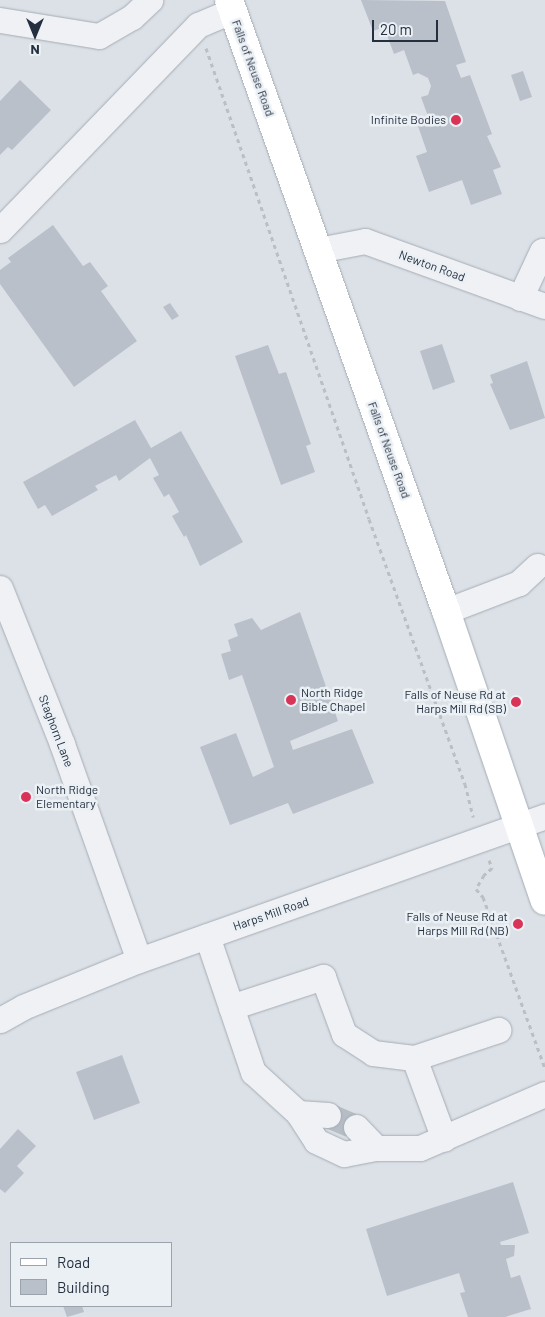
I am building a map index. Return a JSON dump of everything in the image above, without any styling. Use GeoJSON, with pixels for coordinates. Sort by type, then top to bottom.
{"type":"FeatureCollection","features":[{"type":"Feature","properties":{"kind":"main road","name":"Falls of Neuse Road"},"geometry":{"type":"LineString","coordinates":[[231,5],[446,611],[545,901]]}},
{"type":"Feature","properties":{"kind":"street"},"geometry":{"type":"LineString","coordinates":[[0,20],[99,36],[132,17],[150,0]]}},
{"type":"Feature","properties":{"kind":"street"},"geometry":{"type":"LineString","coordinates":[[0,230],[198,25],[231,5]]}},
{"type":"Feature","properties":{"kind":"street","name":"Newton Road"},"geometry":{"type":"LineString","coordinates":[[318,250],[365,241],[545,306]]}},
{"type":"Feature","properties":{"kind":"street"},"geometry":{"type":"LineString","coordinates":[[520,298],[542,251]]}},
{"type":"Feature","properties":{"kind":"street"},"geometry":{"type":"LineString","coordinates":[[446,611],[519,583],[537,566]]}},
{"type":"Feature","properties":{"kind":"street","name":"Staghorn Lane"},"geometry":{"type":"LineString","coordinates":[[0,588],[62,744],[139,960]]}},
{"type":"Feature","properties":{"kind":"street","name":"Harps Mill Road"},"geometry":{"type":"LineString","coordinates":[[0,1020],[23,1008],[139,960],[545,816]]}},
{"type":"Feature","properties":{"kind":"street"},"geometry":{"type":"LineString","coordinates":[[207,936],[254,1072],[298,1112],[316,1141],[344,1154],[376,1148],[420,1148],[545,1094]]}},
{"type":"Feature","properties":{"kind":"street"},"geometry":{"type":"LineString","coordinates":[[232,1007],[323,978],[344,1034],[373,1053],[414,1058],[498,1030]]}},
{"type":"Feature","properties":{"kind":"street"},"geometry":{"type":"LineString","coordinates":[[414,1058],[444,1138]]}},
{"type":"Feature","properties":{"kind":"street"},"geometry":{"type":"LineString","coordinates":[[298,1112],[327,1120]]}},
{"type":"Feature","properties":{"kind":"street"},"geometry":{"type":"LineString","coordinates":[[354,1132],[376,1148]]}},
{"type":"Feature","properties":{"kind":"path"},"geometry":{"type":"LineString","coordinates":[[198,25],[369,519],[465,784],[471,813]]}},
{"type":"Feature","properties":{"kind":"path"},"geometry":{"type":"LineString","coordinates":[[492,868],[484,875],[476,888],[484,897],[545,1068]]}},
{"type":"Feature","properties":{"kind":"building"},"geometry":{"type":"Polygon","coordinates":[[[361,0],[445,1],[466,62],[456,65],[461,78],[470,75],[492,134],[487,136],[501,167],[493,170],[502,194],[471,205],[462,180],[429,192],[416,156],[427,152],[418,126],[430,122],[421,97],[428,95],[431,86],[428,78],[418,73],[413,75],[404,50],[394,54],[384,27],[373,31],[361,0]]]}},
{"type":"Feature","properties":{"kind":"building"},"geometry":{"type":"Polygon","coordinates":[[[523,71],[532,97],[520,101],[511,75],[523,71]]]}},
{"type":"Feature","properties":{"kind":"building"},"geometry":{"type":"Polygon","coordinates":[[[20,80],[51,110],[12,150],[8,147],[0,155],[0,101],[20,80]]]}},
{"type":"Feature","properties":{"kind":"building"},"geometry":{"type":"Polygon","coordinates":[[[53,225],[83,266],[90,262],[108,286],[101,291],[137,341],[74,387],[0,284],[0,270],[11,262],[8,258],[53,225]]]}},
{"type":"Feature","properties":{"kind":"building"},"geometry":{"type":"Polygon","coordinates":[[[170,303],[179,316],[172,320],[163,307],[170,303]]]}},
{"type":"Feature","properties":{"kind":"building"},"geometry":{"type":"Polygon","coordinates":[[[442,344],[455,382],[433,390],[420,351],[442,344]]]}},
{"type":"Feature","properties":{"kind":"building"},"geometry":{"type":"Polygon","coordinates":[[[268,345],[279,374],[286,372],[311,444],[306,446],[315,472],[281,485],[235,356],[268,345]]]}},
{"type":"Feature","properties":{"kind":"building"},"geometry":{"type":"Polygon","coordinates":[[[527,361],[545,418],[510,430],[490,384],[493,383],[490,375],[527,361]]]}},
{"type":"Feature","properties":{"kind":"building"},"geometry":{"type":"Polygon","coordinates":[[[135,420],[151,448],[181,431],[243,542],[200,566],[186,535],[184,537],[172,516],[179,512],[169,494],[164,497],[153,478],[159,475],[150,458],[119,481],[116,475],[95,486],[98,490],[52,516],[45,505],[38,509],[23,482],[135,420]]]}},
{"type":"Feature","properties":{"kind":"building","name":"North Ridge Bible Chapel"},"geometry":{"type":"Polygon","coordinates":[[[300,612],[338,721],[290,741],[293,750],[352,729],[374,783],[293,814],[288,803],[230,825],[200,747],[236,733],[253,777],[274,767],[242,675],[229,680],[221,654],[231,651],[228,640],[238,636],[234,624],[252,618],[261,630],[300,612]]]}},
{"type":"Feature","properties":{"kind":"building"},"geometry":{"type":"Polygon","coordinates":[[[122,1055],[140,1103],[94,1120],[76,1072],[122,1055]]]}},
{"type":"Feature","properties":{"kind":"building"},"geometry":{"type":"Polygon","coordinates":[[[18,1129],[36,1146],[17,1166],[24,1173],[5,1193],[0,1189],[0,1149],[18,1129]]]}},
{"type":"Feature","properties":{"kind":"building"},"geometry":{"type":"Polygon","coordinates":[[[513,1182],[529,1233],[500,1242],[501,1245],[515,1245],[514,1256],[506,1259],[511,1278],[520,1275],[531,1309],[505,1317],[468,1317],[460,1293],[465,1292],[459,1273],[387,1296],[366,1229],[513,1182]]]}},
{"type":"Feature","properties":{"kind":"building"},"geometry":{"type":"Polygon","coordinates":[[[63,1307],[82,1307],[84,1312],[67,1317],[63,1307]]]}},
{"type":"Feature","properties":{"kind":"tunnel"},"geometry":{"type":"LineString","coordinates":[[328,1115],[356,1127]]}},
{"type":"Feature","properties":{"kind":"place","name":"Infinite Bodies"},"geometry":{"type":"Point","coordinates":[456,120]}},
{"type":"Feature","properties":{"kind":"place","name":"North Ridge Bible Chapel"},"geometry":{"type":"Point","coordinates":[291,700]}},
{"type":"Feature","properties":{"kind":"place","name":"Falls of Neuse Rd at Harps Mill Rd (SB)"},"geometry":{"type":"Point","coordinates":[516,702]}},
{"type":"Feature","properties":{"kind":"place","name":"North Ridge Elementary"},"geometry":{"type":"Point","coordinates":[26,797]}},
{"type":"Feature","properties":{"kind":"place","name":"Falls of Neuse Rd at Harps Mill Rd (NB)"},"geometry":{"type":"Point","coordinates":[518,924]}}]}
